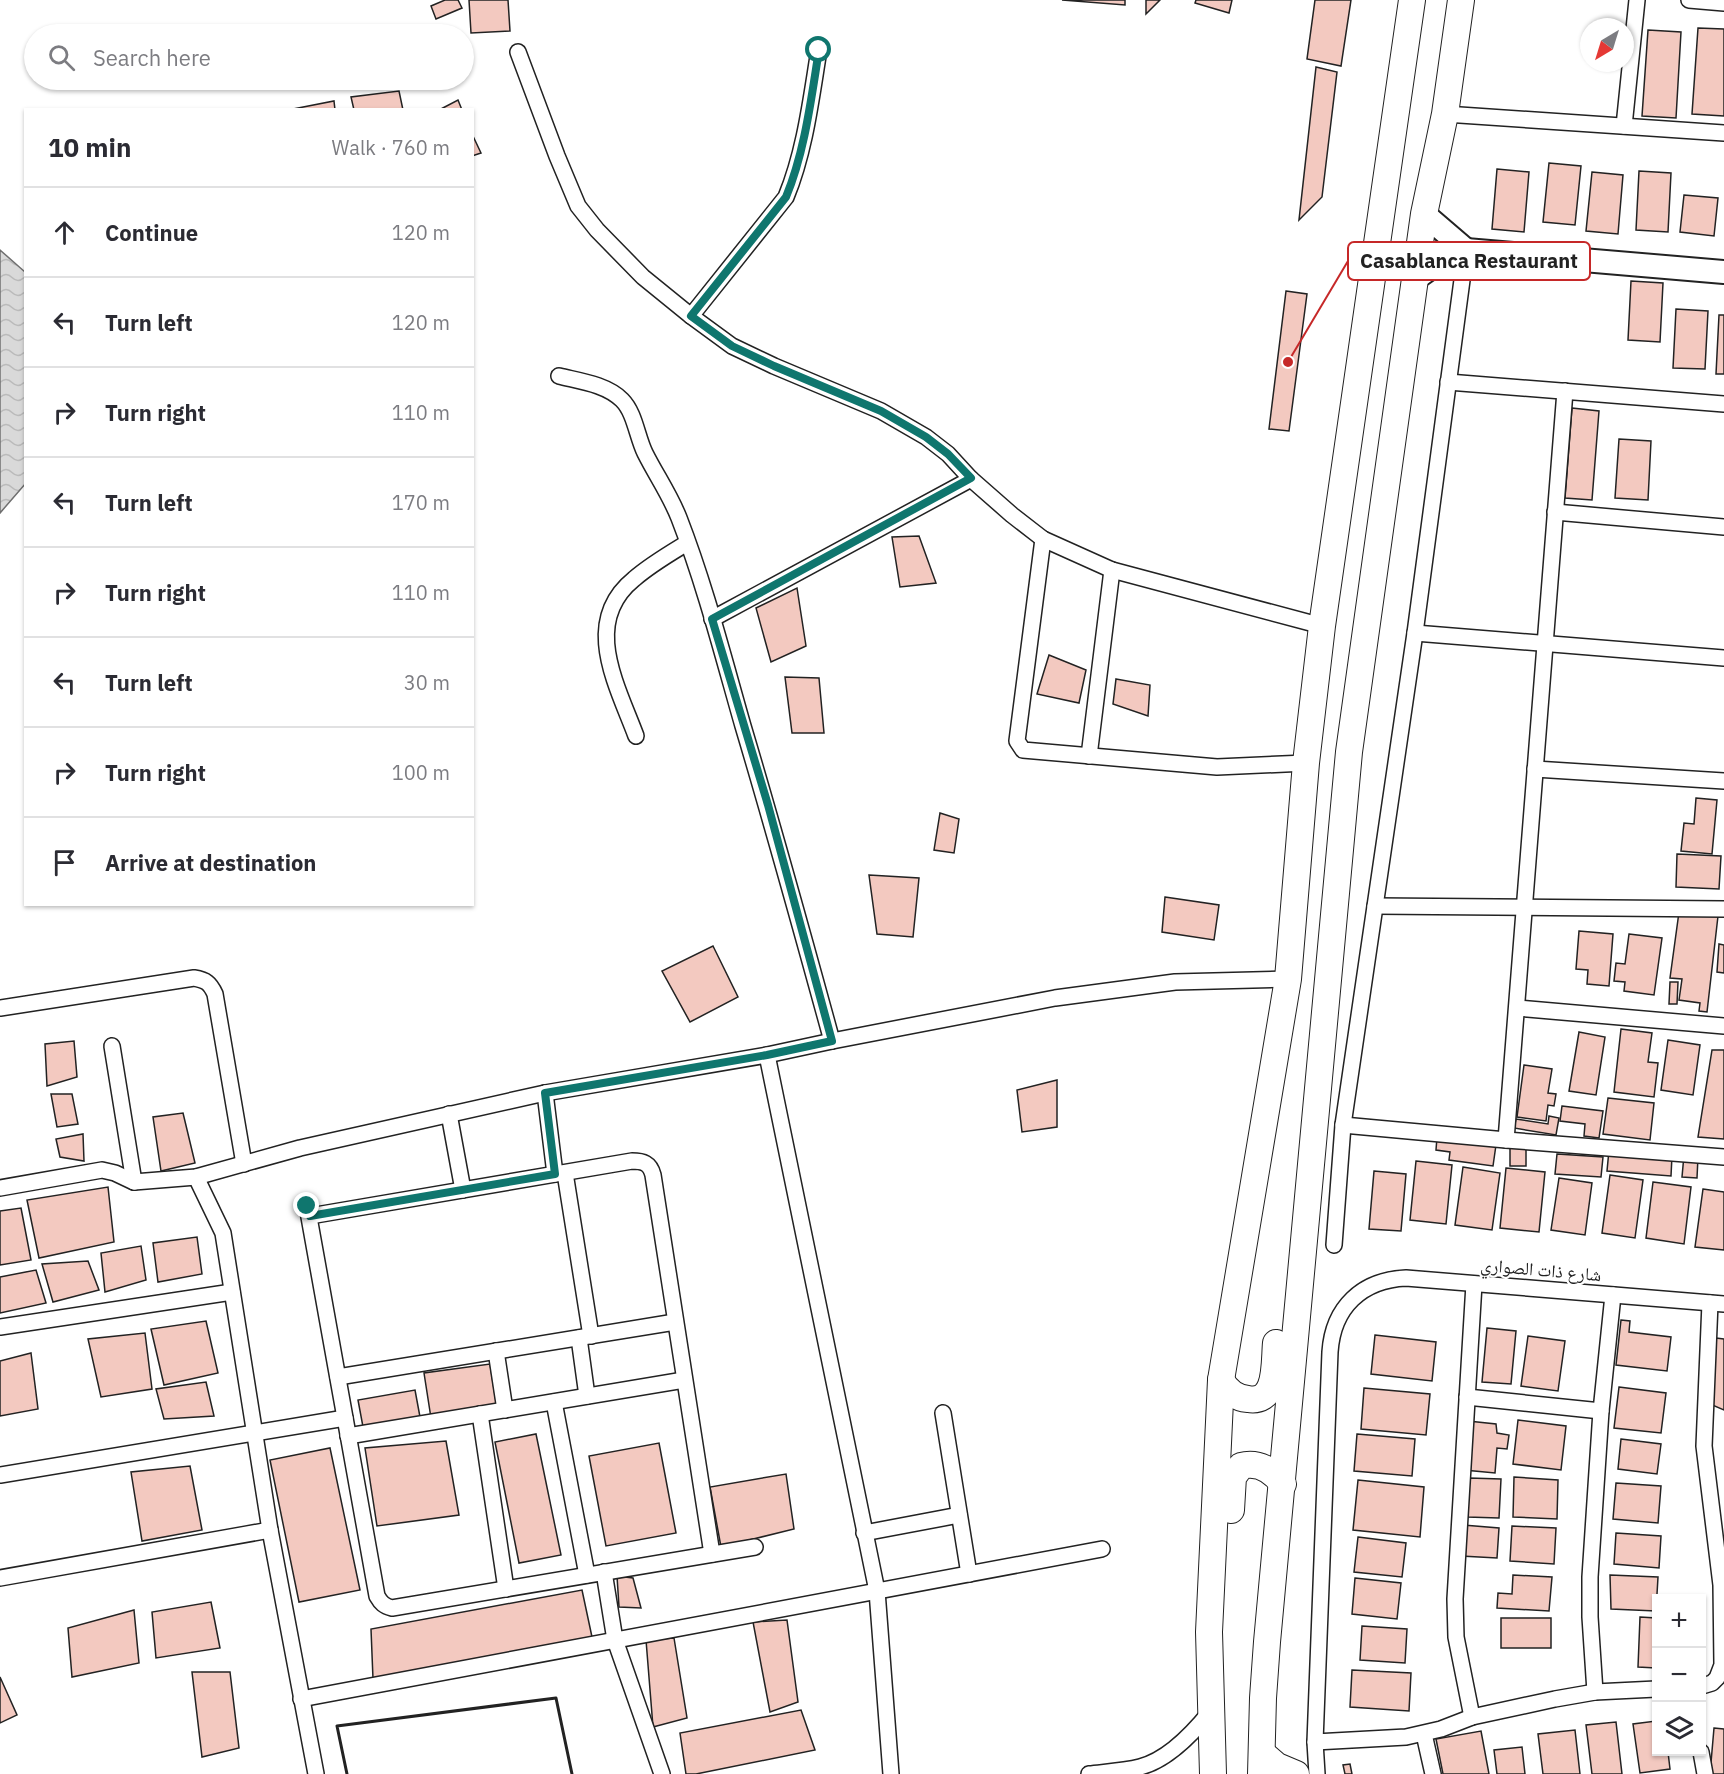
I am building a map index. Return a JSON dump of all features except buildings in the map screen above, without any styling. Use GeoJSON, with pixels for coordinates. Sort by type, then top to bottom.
{"type":"FeatureCollection","features":[{"type":"Feature","properties":{"kind":"main road"},"geometry":{"type":"LineString","coordinates":[[1213,1774],[1210,1712],[1210,1583],[1221,1380],[1288,979],[1306,763],[1322,626],[1412,0]]}},
{"type":"Feature","properties":{"kind":"main road"},"geometry":{"type":"LineString","coordinates":[[1296,1774],[1262,1763],[1267,1642],[1283,1484],[1303,1238],[1349,752],[1424,214],[1445,114],[1461,0]]}},
{"type":"Feature","properties":{"kind":"main road"},"geometry":{"type":"LineString","coordinates":[[1221,1380],[1231,1393],[1245,1399],[1259,1399],[1269,1392],[1273,1380],[1284,1268],[1292,1252],[1303,1238]]}},
{"type":"Feature","properties":{"kind":"main road"},"geometry":{"type":"LineString","coordinates":[[1210,1583],[1221,1567],[1228,1548],[1233,1478],[1238,1469],[1246,1465],[1260,1466],[1277,1476],[1283,1484]]}},
{"type":"Feature","properties":{"kind":"street"},"geometry":{"type":"LineString","coordinates":[[1624,126],[1637,0]]}},
{"type":"Feature","properties":{"kind":"street"},"geometry":{"type":"LineString","coordinates":[[1689,0],[1724,3]]}},
{"type":"Feature","properties":{"kind":"street"},"geometry":{"type":"LineString","coordinates":[[691,316],[786,197],[792,183],[809,114],[819,50]]}},
{"type":"Feature","properties":{"kind":"street"},"geometry":{"type":"LineString","coordinates":[[518,52],[578,206],[597,230],[643,277],[732,346],[890,416],[926,437],[948,454],[1012,515],[1043,539],[1112,570],[1322,626]]}},
{"type":"Feature","properties":{"kind":"street"},"geometry":{"type":"LineString","coordinates":[[1445,114],[1724,133]]}},
{"type":"Feature","properties":{"kind":"street"},"geometry":{"type":"LineString","coordinates":[[1424,214],[1466,250]]}},
{"type":"Feature","properties":{"kind":"street"},"geometry":{"type":"LineString","coordinates":[[1334,1245],[1343,1125],[1415,633],[1466,250]]}},
{"type":"Feature","properties":{"kind":"street"},"geometry":{"type":"LineString","coordinates":[[1415,279],[1439,262],[1466,250],[1724,272]]}},
{"type":"Feature","properties":{"kind":"street"},"geometry":{"type":"LineString","coordinates":[[559,376],[614,393],[623,401],[630,413],[638,439],[670,497],[712,619],[768,805],[832,1041]]}},
{"type":"Feature","properties":{"kind":"street"},"geometry":{"type":"LineString","coordinates":[[1449,382],[1724,404]]}},
{"type":"Feature","properties":{"kind":"street"},"geometry":{"type":"LineString","coordinates":[[1506,1140],[1565,391]]}},
{"type":"Feature","properties":{"kind":"street"},"geometry":{"type":"LineString","coordinates":[[712,619],[971,478]]}},
{"type":"Feature","properties":{"kind":"street"},"geometry":{"type":"LineString","coordinates":[[1555,512],[1724,527]]}},
{"type":"Feature","properties":{"kind":"street"},"geometry":{"type":"LineString","coordinates":[[1043,539],[1017,741],[1023,750],[1217,767],[1306,763]]}},
{"type":"Feature","properties":{"kind":"street"},"geometry":{"type":"LineString","coordinates":[[636,736],[607,657],[605,633],[616,597],[632,580],[687,543]]}},
{"type":"Feature","properties":{"kind":"street"},"geometry":{"type":"LineString","coordinates":[[1089,756],[1112,570]]}},
{"type":"Feature","properties":{"kind":"street"},"geometry":{"type":"LineString","coordinates":[[1415,633],[1724,658]]}},
{"type":"Feature","properties":{"kind":"street"},"geometry":{"type":"LineString","coordinates":[[1535,768],[1724,781]]}},
{"type":"Feature","properties":{"kind":"street"},"geometry":{"type":"LineString","coordinates":[[1375,906],[1724,909]]}},
{"type":"Feature","properties":{"kind":"street"},"geometry":{"type":"LineString","coordinates":[[0,1008],[194,978],[206,980],[212,986],[215,994],[244,1164]]}},
{"type":"Feature","properties":{"kind":"street"},"geometry":{"type":"LineString","coordinates":[[0,1188],[102,1170],[116,1173],[134,1182],[196,1177],[300,1148],[545,1093],[767,1055],[1055,998],[1175,982],[1288,979]]}},
{"type":"Feature","properties":{"kind":"street"},"geometry":{"type":"LineString","coordinates":[[1516,1008],[1724,1026]]}},
{"type":"Feature","properties":{"kind":"street"},"geometry":{"type":"LineString","coordinates":[[112,1046],[134,1182]]}},
{"type":"Feature","properties":{"kind":"street"},"geometry":{"type":"LineString","coordinates":[[767,1055],[877,1591],[891,1774]]}},
{"type":"Feature","properties":{"kind":"street"},"geometry":{"type":"LineString","coordinates":[[545,1093],[560,1173],[585,1337],[587,1396]]}},
{"type":"Feature","properties":{"kind":"street"},"geometry":{"type":"LineString","coordinates":[[449,1114],[463,1190]]}},
{"type":"Feature","properties":{"kind":"street"},"geometry":{"type":"LineString","coordinates":[[1343,1125],[1724,1157]]}},
{"type":"Feature","properties":{"kind":"street"},"geometry":{"type":"LineString","coordinates":[[712,1554],[650,1166],[642,1161],[632,1161],[463,1190],[308,1211],[377,1596],[380,1602],[392,1608],[755,1547]]}},
{"type":"Feature","properties":{"kind":"street"},"geometry":{"type":"LineString","coordinates":[[196,1177],[223,1233],[270,1530],[316,1774]]}},
{"type":"Feature","properties":{"kind":"street","name":"شارع ذات الصواري"},"geometry":{"type":"LineString","coordinates":[[1315,1742],[1331,1338],[1340,1314],[1358,1294],[1380,1282],[1393,1279],[1717,1304]]}},
{"type":"Feature","properties":{"kind":"street"},"geometry":{"type":"LineString","coordinates":[[1472,1717],[1455,1621],[1474,1284]]}},
{"type":"Feature","properties":{"kind":"street"},"geometry":{"type":"LineString","coordinates":[[0,1327],[232,1292]]}},
{"type":"Feature","properties":{"kind":"street"},"geometry":{"type":"LineString","coordinates":[[1595,1692],[1590,1577],[1601,1411],[1613,1295]]}},
{"type":"Feature","properties":{"kind":"street"},"geometry":{"type":"LineString","coordinates":[[1706,1685],[1717,1678],[1722,1665],[1721,1585],[1704,1446],[1717,1304]]}},
{"type":"Feature","properties":{"kind":"street"},"geometry":{"type":"LineString","coordinates":[[338,1377],[675,1322]]}},
{"type":"Feature","properties":{"kind":"street"},"geometry":{"type":"LineString","coordinates":[[496,1351],[505,1410]]}},
{"type":"Feature","properties":{"kind":"street"},"geometry":{"type":"LineString","coordinates":[[348,1436],[684,1380]]}},
{"type":"Feature","properties":{"kind":"street"},"geometry":{"type":"LineString","coordinates":[[1467,1397],[1601,1411]]}},
{"type":"Feature","properties":{"kind":"street"},"geometry":{"type":"LineString","coordinates":[[554,1402],[587,1575]]}},
{"type":"Feature","properties":{"kind":"street"},"geometry":{"type":"LineString","coordinates":[[943,1413],[969,1574]]}},
{"type":"Feature","properties":{"kind":"street"},"geometry":{"type":"LineString","coordinates":[[480,1414],[506,1589]]}},
{"type":"Feature","properties":{"kind":"street"},"geometry":{"type":"LineString","coordinates":[[0,1475],[345,1418]]}},
{"type":"Feature","properties":{"kind":"street"},"geometry":{"type":"LineString","coordinates":[[864,1533],[959,1515]]}},
{"type":"Feature","properties":{"kind":"street"},"geometry":{"type":"LineString","coordinates":[[0,1578],[270,1530]]}},
{"type":"Feature","properties":{"kind":"street"},"geometry":{"type":"LineString","coordinates":[[301,1699],[1102,1549]]}},
{"type":"Feature","properties":{"kind":"street"},"geometry":{"type":"LineString","coordinates":[[604,1572],[615,1640],[662,1774]]}},
{"type":"Feature","properties":{"kind":"street"},"geometry":{"type":"LineString","coordinates":[[1317,1774],[1315,1742],[1406,1737],[1424,1734],[1472,1717],[1536,1703],[1595,1692],[1652,1689]]}},
{"type":"Feature","properties":{"kind":"street"},"geometry":{"type":"LineString","coordinates":[[1089,1774],[1122,1772],[1143,1766],[1173,1749],[1193,1732],[1210,1712]]}},
{"type":"Feature","properties":{"kind":"street"},"geometry":{"type":"LineString","coordinates":[[1424,1734],[1433,1774]]}},
{"type":"Feature","properties":{"kind":"street"},"geometry":{"type":"LineString","coordinates":[[1702,1756],[1705,1774]]}},
{"type":"Feature","properties":{"kind":"street"},"geometry":{"type":"LineString","coordinates":[[1143,1766],[1159,1774]]}},
{"type":"Feature","properties":{"kind":"water"},"geometry":{"type":"Polygon","coordinates":[[[0,250],[24,271],[24,485],[0,513],[0,250]]]}},
{"type":"Feature","properties":{"kind":"wall"},"geometry":{"type":"LineString","coordinates":[[347,1774],[337,1726],[556,1698],[572,1774]]}},
{"type":"Feature","properties":{"kind":"place","name":"Casablanca Restaurant"},"geometry":{"type":"Point","coordinates":[1288,362]}},
{"type":"Feature","properties":{"kind":"route"},"geometry":{"type":"LineString","coordinates":[[307,1206],[310,1216],[555,1174],[545,1093],[767,1055],[832,1041],[768,805],[712,619],[971,478],[948,454],[926,437],[881,411],[732,346],[691,316],[786,197],[792,183],[809,114],[819,50]]}}]}
